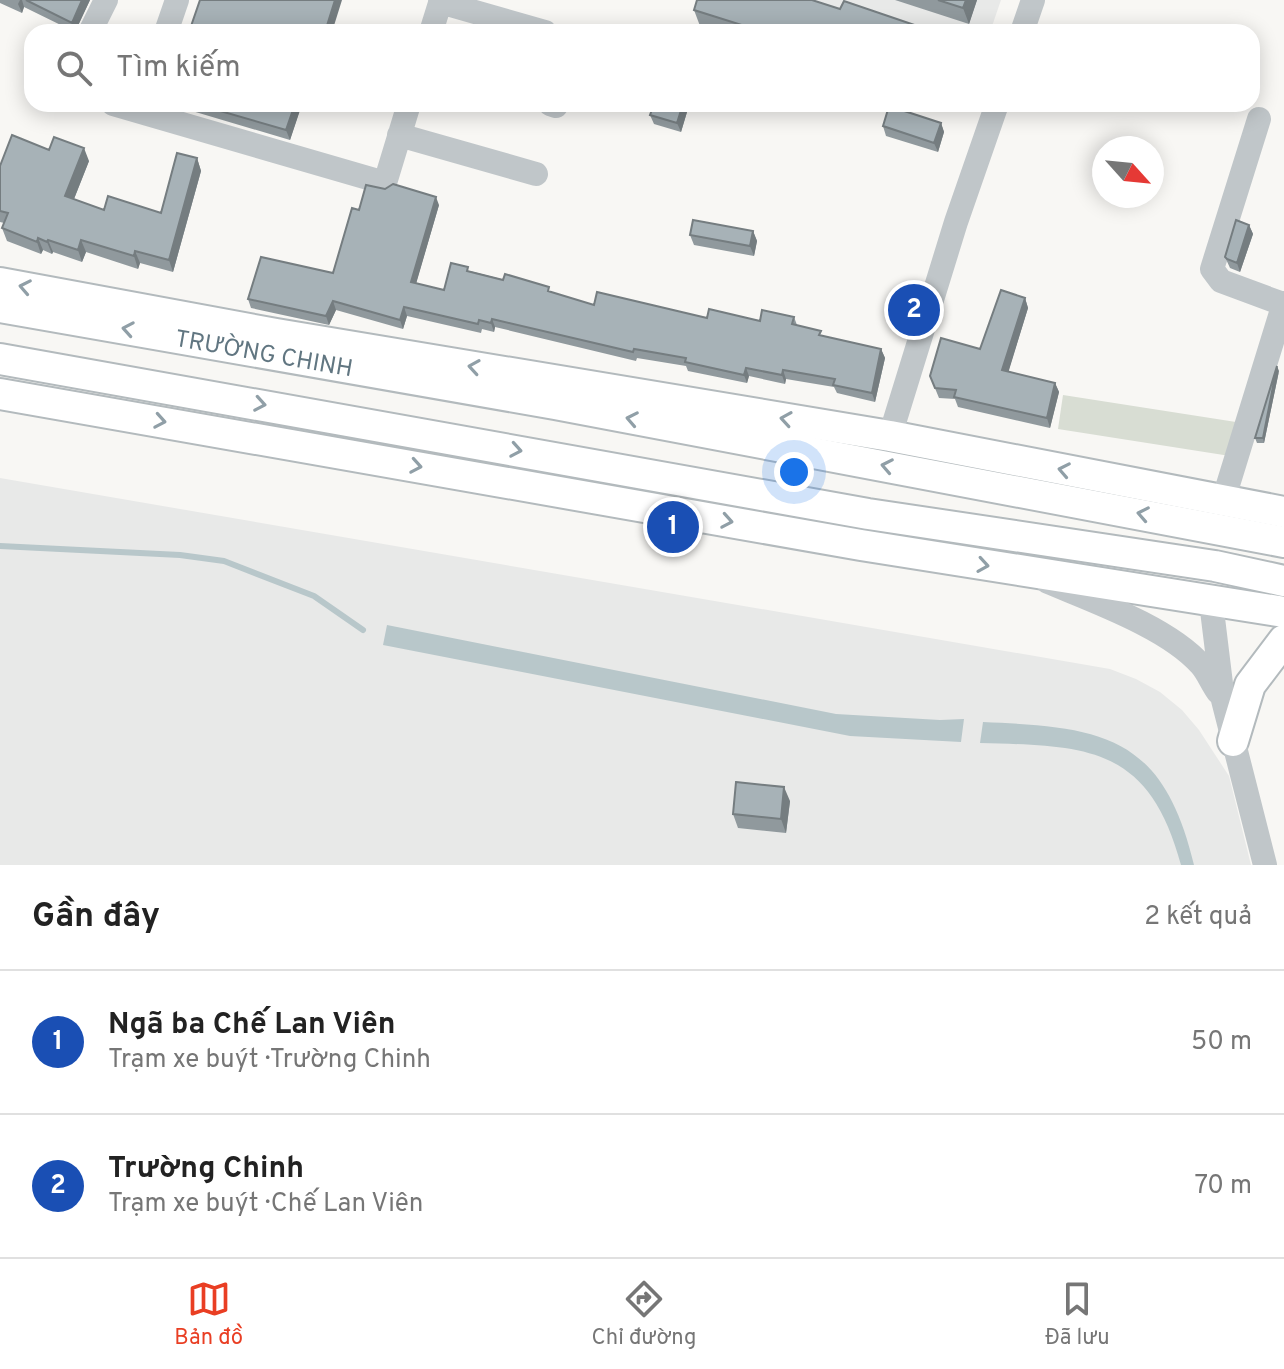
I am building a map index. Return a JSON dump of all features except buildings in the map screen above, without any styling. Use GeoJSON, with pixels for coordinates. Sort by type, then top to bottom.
{"type":"FeatureCollection","features":[{"type":"Feature","properties":{"kind":"main road","name":"TRƯỜNG CHINH"},"geometry":{"type":"LineString","coordinates":[[0,283],[290,336],[890,436],[1221,514],[1284,542]]}},
{"type":"Feature","properties":{"kind":"main road","name":"TRƯỜNG CHINH"},"geometry":{"type":"LineString","coordinates":[[0,307],[555,404],[1221,514],[1284,512]]}},
{"type":"Feature","properties":{"kind":"main road"},"geometry":{"type":"LineString","coordinates":[[0,359],[868,514],[1215,566],[1284,581]]}},
{"type":"Feature","properties":{"kind":"main road"},"geometry":{"type":"LineString","coordinates":[[73,372],[114,413]]}},
{"type":"Feature","properties":{"kind":"main road"},"geometry":{"type":"LineString","coordinates":[[0,394],[1024,571],[1284,612]]}},
{"type":"Feature","properties":{"kind":"main road"},"geometry":{"type":"LineString","coordinates":[[1211,602],[1221,514]]}},
{"type":"Feature","properties":{"kind":"main road"},"geometry":{"type":"LineString","coordinates":[[1233,741],[1250,685],[1284,640]]}},
{"type":"Feature","properties":{"kind":"street"},"geometry":{"type":"LineString","coordinates":[[94,24],[106,0]]}},
{"type":"Feature","properties":{"kind":"street"},"geometry":{"type":"LineString","coordinates":[[169,24],[177,0]]}},
{"type":"Feature","properties":{"kind":"street"},"geometry":{"type":"LineString","coordinates":[[1025,24],[1033,0]]}},
{"type":"Feature","properties":{"kind":"street"},"geometry":{"type":"LineString","coordinates":[[434,24],[441,1],[518,24]]}},
{"type":"Feature","properties":{"kind":"street"},"geometry":{"type":"LineString","coordinates":[[155,112],[385,183],[406,112]]}},
{"type":"Feature","properties":{"kind":"street"},"geometry":{"type":"LineString","coordinates":[[890,436],[956,222],[994,112]]}},
{"type":"Feature","properties":{"kind":"street"},"geometry":{"type":"LineString","coordinates":[[1221,514],[1284,304],[1221,281],[1212,269],[1259,119]]}},
{"type":"Feature","properties":{"kind":"street"},"geometry":{"type":"LineString","coordinates":[[399,135],[536,174]]}},
{"type":"Feature","properties":{"kind":"street"},"geometry":{"type":"LineString","coordinates":[[1024,571],[1136,621],[1178,646],[1202,666],[1223,700]]}},
{"type":"Feature","properties":{"kind":"street"},"geometry":{"type":"LineString","coordinates":[[1211,602],[1223,700],[1265,865]]}},
{"type":"Feature","properties":{"kind":"shaded area"},"geometry":{"type":"Polygon","coordinates":[[[708,0],[1001,0],[993,24],[716,24],[708,0]]]}},
{"type":"Feature","properties":{"kind":"shaded area"},"geometry":{"type":"Polygon","coordinates":[[[1063,395],[1236,422],[1230,456],[1058,429],[1063,395]]]}},
{"type":"Feature","properties":{"kind":"shaded area"},"geometry":{"type":"Polygon","coordinates":[[[0,478],[1110,669],[1160,692],[1182,710],[1199,730],[1229,776],[1251,865],[0,865],[0,478]]]}},
{"type":"Feature","properties":{"kind":"shaded area"},"geometry":{"type":"Polygon","coordinates":[[[387,625],[836,714],[964,719],[961,742],[850,736],[383,645],[387,625]]]}},
{"type":"Feature","properties":{"kind":"shaded area"},"geometry":{"type":"Polygon","coordinates":[[[983,722],[1062,728],[1094,735],[1122,747],[1145,764],[1165,789],[1181,822],[1194,865],[1181,865],[1168,826],[1151,796],[1132,775],[1109,760],[1083,752],[980,743],[983,722]]]}},
{"type":"Feature","properties":{"kind":"waterway"},"geometry":{"type":"LineString","coordinates":[[0,546],[180,555],[224,561],[314,596],[363,630]]}},
{"type":"Feature","properties":{"kind":"place","name":"Trường Chinh"},"geometry":{"type":"Point","coordinates":[914,310]}},
{"type":"Feature","properties":{"kind":"place","name":"Ngã ba Chế Lan Viên"},"geometry":{"type":"Point","coordinates":[673,527]}}]}
